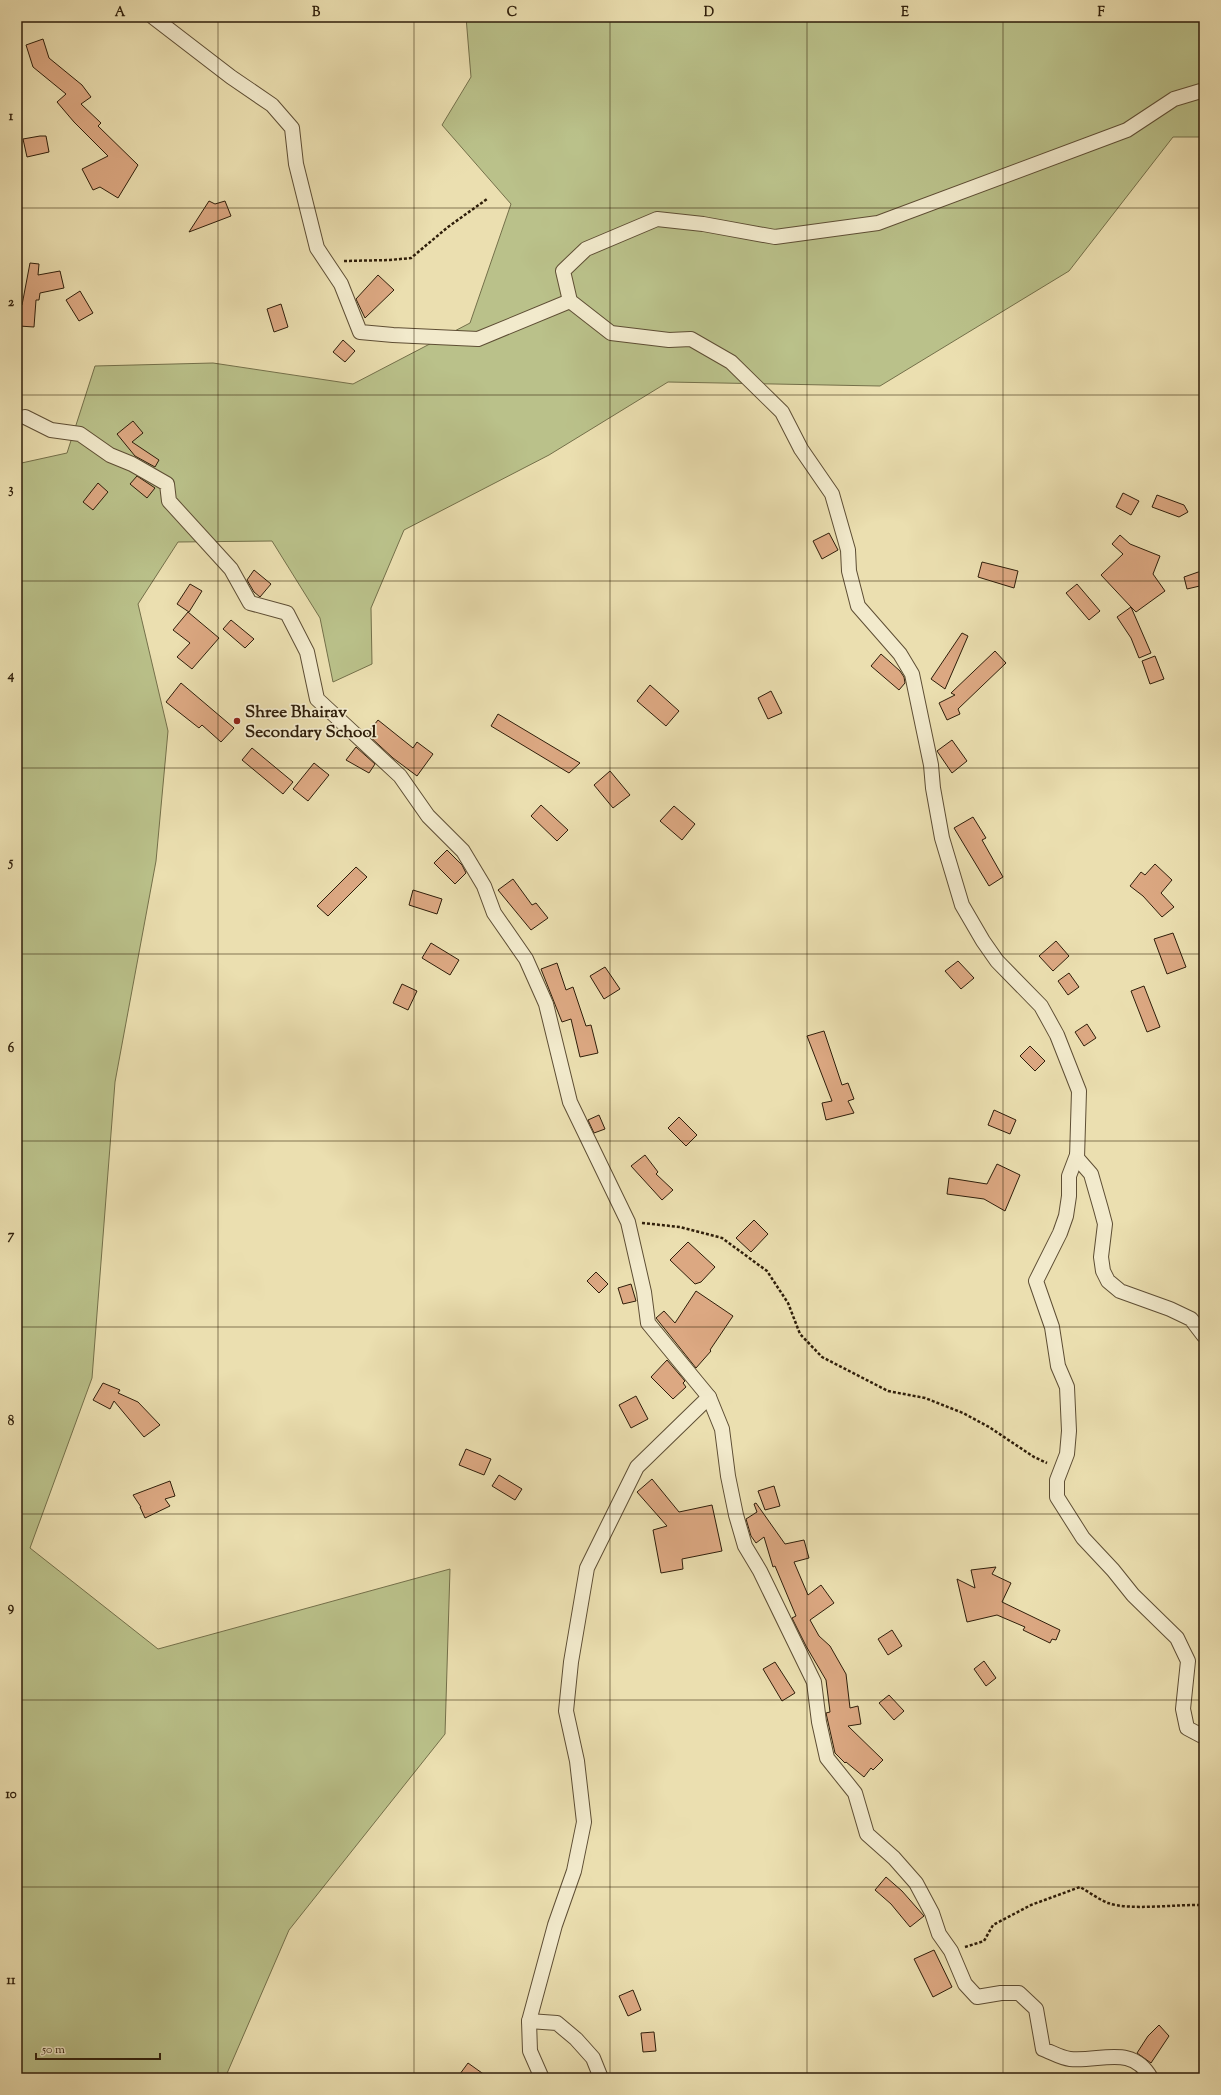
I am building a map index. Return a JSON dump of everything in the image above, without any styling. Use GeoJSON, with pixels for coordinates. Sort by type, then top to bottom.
{"type":"FeatureCollection","features":[{"type":"Feature","properties":{"kind":"street"},"geometry":{"type":"LineString","coordinates":[[153,17],[231,77],[272,105],[292,128],[296,164],[317,248],[341,284],[360,332],[478,339],[570,301]]}},
{"type":"Feature","properties":{"kind":"street"},"geometry":{"type":"LineString","coordinates":[[1204,90],[1174,99],[1127,130],[878,223],[775,237],[703,224],[657,219],[586,248],[563,271],[570,301],[611,333],[669,340],[691,339],[732,362],[782,412],[801,449],[821,475],[832,494],[848,550],[849,571],[858,606],[900,654],[912,674],[930,759],[933,788],[942,838],[962,905],[982,941],[997,961],[1028,991],[1044,1011],[1057,1035],[1079,1091],[1077,1155],[1069,1176],[1069,1196],[1066,1216],[1060,1233],[1036,1281],[1052,1326],[1058,1366],[1067,1387],[1069,1431],[1067,1454],[1057,1480],[1058,1497],[1083,1538],[1113,1570],[1133,1595],[1177,1638],[1188,1661],[1183,1709],[1187,1728],[1204,1737]]}},
{"type":"Feature","properties":{"kind":"street"},"geometry":{"type":"LineString","coordinates":[[25,417],[51,430],[80,434],[110,455],[132,464],[167,484],[169,501],[231,569],[250,603],[287,613],[307,652],[317,699],[400,776],[428,816],[463,851],[484,886],[494,913],[526,959],[546,1004],[570,1102],[628,1222],[644,1292],[648,1323],[709,1397],[722,1429],[728,1476],[736,1515],[745,1546],[760,1570],[814,1682],[819,1722],[827,1758],[855,1793],[867,1834],[894,1858],[916,1883],[932,1913],[939,1934],[951,1951],[965,1984],[977,1997],[1002,1993],[1020,1993],[1036,2009],[1044,2049],[1069,2059],[1126,2057],[1142,2064],[1151,2078]]}},
{"type":"Feature","properties":{"kind":"street"},"geometry":{"type":"LineString","coordinates":[[1077,1155],[1077,1158],[1091,1174],[1105,1224],[1101,1257],[1103,1271],[1108,1281],[1120,1291],[1170,1309],[1191,1320],[1204,1336]]}},
{"type":"Feature","properties":{"kind":"street"},"geometry":{"type":"LineString","coordinates":[[539,2078],[542,2076],[530,2051],[529,2021],[555,1925],[574,1871],[584,1822],[577,1761],[566,1711],[571,1662],[587,1568],[637,1467],[709,1397]]}},
{"type":"Feature","properties":{"kind":"street"},"geometry":{"type":"LineString","coordinates":[[529,2021],[557,2023],[576,2039],[593,2058],[601,2078]]}},
{"type":"Feature","properties":{"kind":"path"},"geometry":{"type":"LineString","coordinates":[[342,261],[411,258],[448,227],[487,199]]}},
{"type":"Feature","properties":{"kind":"path"},"geometry":{"type":"LineString","coordinates":[[628,1222],[680,1227],[722,1238],[767,1271],[788,1303],[800,1334],[822,1356],[888,1390],[925,1398],[963,1413],[989,1427],[1034,1457],[1062,1469]]}},
{"type":"Feature","properties":{"kind":"path"},"geometry":{"type":"LineString","coordinates":[[951,1951],[984,1941],[993,1925],[1031,1905],[1080,1887],[1108,1903],[1139,1906],[1182,1904],[1204,1906]]}},
{"type":"Feature","properties":{"kind":"green space"},"geometry":{"type":"Polygon","coordinates":[[[466,17],[1204,17],[1204,137],[1173,137],[1069,271],[880,386],[668,382],[549,455],[404,530],[371,608],[372,664],[333,682],[320,618],[272,541],[178,542],[138,604],[168,731],[156,861],[115,1082],[92,1378],[30,1548],[158,1649],[450,1569],[445,1734],[289,1930],[225,2078],[17,2078],[17,464],[67,453],[95,366],[213,363],[353,384],[470,323],[511,204],[442,125],[471,77],[466,17]]]}},
{"type":"Feature","properties":{"kind":"building"},"geometry":{"type":"Polygon","coordinates":[[[43,39],[49,58],[82,85],[91,97],[81,104],[101,123],[98,126],[138,165],[118,198],[100,187],[93,190],[82,169],[108,156],[74,122],[57,102],[66,94],[33,67],[26,45],[43,39]]]}},
{"type":"Feature","properties":{"kind":"building"},"geometry":{"type":"Polygon","coordinates":[[[46,136],[49,152],[27,157],[23,139],[46,136]]]}},
{"type":"Feature","properties":{"kind":"building"},"geometry":{"type":"Polygon","coordinates":[[[209,201],[215,204],[225,201],[231,216],[189,232],[209,201]]]}},
{"type":"Feature","properties":{"kind":"building"},"geometry":{"type":"Polygon","coordinates":[[[30,263],[39,264],[38,275],[60,271],[64,288],[40,293],[39,300],[36,300],[34,327],[19,326],[20,305],[22,305],[30,263]]]}},
{"type":"Feature","properties":{"kind":"building"},"geometry":{"type":"Polygon","coordinates":[[[378,275],[394,290],[365,318],[356,299],[378,275]]]}},
{"type":"Feature","properties":{"kind":"building"},"geometry":{"type":"Polygon","coordinates":[[[80,291],[93,313],[79,321],[66,300],[80,291]]]}},
{"type":"Feature","properties":{"kind":"building"},"geometry":{"type":"Polygon","coordinates":[[[281,304],[288,327],[274,332],[267,309],[281,304]]]}},
{"type":"Feature","properties":{"kind":"building"},"geometry":{"type":"Polygon","coordinates":[[[343,340],[355,351],[345,362],[333,352],[343,340]]]}},
{"type":"Feature","properties":{"kind":"building"},"geometry":{"type":"Polygon","coordinates":[[[133,421],[143,433],[132,442],[159,460],[155,467],[135,456],[117,434],[133,421]]]}},
{"type":"Feature","properties":{"kind":"building"},"geometry":{"type":"Polygon","coordinates":[[[137,476],[155,488],[147,498],[130,484],[137,476]]]}},
{"type":"Feature","properties":{"kind":"building"},"geometry":{"type":"Polygon","coordinates":[[[98,483],[108,492],[93,510],[83,502],[98,483]]]}},
{"type":"Feature","properties":{"kind":"building"},"geometry":{"type":"Polygon","coordinates":[[[1123,493],[1139,501],[1131,515],[1116,507],[1123,493]]]}},
{"type":"Feature","properties":{"kind":"building"},"geometry":{"type":"Polygon","coordinates":[[[1157,495],[1184,505],[1188,512],[1179,517],[1152,507],[1157,495]]]}},
{"type":"Feature","properties":{"kind":"building"},"geometry":{"type":"Polygon","coordinates":[[[829,533],[838,550],[822,559],[813,541],[829,533]]]}},
{"type":"Feature","properties":{"kind":"building"},"geometry":{"type":"Polygon","coordinates":[[[1120,535],[1130,544],[1160,556],[1153,574],[1165,591],[1136,612],[1101,575],[1123,554],[1112,544],[1120,535]]]}},
{"type":"Feature","properties":{"kind":"building"},"geometry":{"type":"Polygon","coordinates":[[[982,562],[1018,571],[1014,588],[978,577],[982,562]]]}},
{"type":"Feature","properties":{"kind":"building"},"geometry":{"type":"Polygon","coordinates":[[[254,570],[271,584],[260,597],[254,592],[247,580],[254,570]]]}},
{"type":"Feature","properties":{"kind":"building"},"geometry":{"type":"Polygon","coordinates":[[[1204,570],[1204,585],[1187,589],[1184,577],[1204,570]]]}},
{"type":"Feature","properties":{"kind":"building"},"geometry":{"type":"Polygon","coordinates":[[[190,584],[202,591],[189,612],[177,604],[190,584]]]}},
{"type":"Feature","properties":{"kind":"building"},"geometry":{"type":"Polygon","coordinates":[[[1077,584],[1100,611],[1089,620],[1066,593],[1077,584]]]}},
{"type":"Feature","properties":{"kind":"building"},"geometry":{"type":"Polygon","coordinates":[[[1131,607],[1151,653],[1139,658],[1131,638],[1117,617],[1131,607]]]}},
{"type":"Feature","properties":{"kind":"building"},"geometry":{"type":"Polygon","coordinates":[[[188,612],[219,638],[192,669],[177,657],[190,643],[173,630],[188,612]]]}},
{"type":"Feature","properties":{"kind":"building"},"geometry":{"type":"Polygon","coordinates":[[[231,620],[254,639],[245,648],[223,629],[231,620]]]}},
{"type":"Feature","properties":{"kind":"building"},"geometry":{"type":"Polygon","coordinates":[[[962,633],[968,636],[945,689],[931,679],[962,633]]]}},
{"type":"Feature","properties":{"kind":"building"},"geometry":{"type":"Polygon","coordinates":[[[995,651],[1006,663],[958,709],[960,714],[947,720],[939,703],[955,695],[951,693],[995,651]]]}},
{"type":"Feature","properties":{"kind":"building"},"geometry":{"type":"Polygon","coordinates":[[[881,654],[900,671],[904,677],[905,683],[899,690],[871,666],[881,654]]]}},
{"type":"Feature","properties":{"kind":"building"},"geometry":{"type":"Polygon","coordinates":[[[1155,656],[1164,679],[1150,684],[1142,661],[1155,656]]]}},
{"type":"Feature","properties":{"kind":"building"},"geometry":{"type":"Polygon","coordinates":[[[181,683],[234,728],[221,742],[202,725],[199,728],[166,702],[181,683]]]}},
{"type":"Feature","properties":{"kind":"building"},"geometry":{"type":"Polygon","coordinates":[[[650,685],[679,711],[666,726],[637,701],[650,685]]]}},
{"type":"Feature","properties":{"kind":"building"},"geometry":{"type":"Polygon","coordinates":[[[771,691],[782,713],[768,719],[758,698],[771,691]]]}},
{"type":"Feature","properties":{"kind":"building"},"geometry":{"type":"Polygon","coordinates":[[[498,714],[580,763],[569,773],[491,726],[498,714]]]}},
{"type":"Feature","properties":{"kind":"building"},"geometry":{"type":"Polygon","coordinates":[[[378,720],[413,748],[417,742],[433,754],[417,776],[393,758],[367,734],[378,720]]]}},
{"type":"Feature","properties":{"kind":"building"},"geometry":{"type":"Polygon","coordinates":[[[952,740],[967,761],[952,773],[937,751],[952,740]]]}},
{"type":"Feature","properties":{"kind":"building"},"geometry":{"type":"Polygon","coordinates":[[[356,747],[375,764],[369,773],[346,760],[356,747]]]}},
{"type":"Feature","properties":{"kind":"building"},"geometry":{"type":"Polygon","coordinates":[[[252,748],[293,782],[283,794],[242,760],[252,748]]]}},
{"type":"Feature","properties":{"kind":"building"},"geometry":{"type":"Polygon","coordinates":[[[314,763],[329,775],[308,801],[293,789],[314,763]]]}},
{"type":"Feature","properties":{"kind":"building"},"geometry":{"type":"Polygon","coordinates":[[[610,771],[630,795],[613,808],[594,785],[610,771]]]}},
{"type":"Feature","properties":{"kind":"building"},"geometry":{"type":"Polygon","coordinates":[[[541,805],[568,830],[557,841],[531,816],[541,805]]]}},
{"type":"Feature","properties":{"kind":"building"},"geometry":{"type":"Polygon","coordinates":[[[674,806],[695,824],[682,840],[660,821],[674,806]]]}},
{"type":"Feature","properties":{"kind":"building"},"geometry":{"type":"Polygon","coordinates":[[[973,817],[986,838],[982,840],[1003,877],[989,886],[954,828],[973,817]]]}},
{"type":"Feature","properties":{"kind":"building"},"geometry":{"type":"Polygon","coordinates":[[[447,850],[462,865],[466,873],[455,884],[434,863],[447,850]]]}},
{"type":"Feature","properties":{"kind":"building"},"geometry":{"type":"Polygon","coordinates":[[[1155,864],[1172,880],[1161,893],[1174,907],[1162,917],[1143,896],[1130,886],[1141,872],[1145,875],[1155,864]]]}},
{"type":"Feature","properties":{"kind":"building"},"geometry":{"type":"Polygon","coordinates":[[[356,867],[367,877],[328,916],[317,906],[356,867]]]}},
{"type":"Feature","properties":{"kind":"building"},"geometry":{"type":"Polygon","coordinates":[[[513,879],[532,905],[536,903],[548,918],[531,930],[498,890],[513,879]]]}},
{"type":"Feature","properties":{"kind":"building"},"geometry":{"type":"Polygon","coordinates":[[[413,890],[442,899],[437,914],[409,905],[413,890]]]}},
{"type":"Feature","properties":{"kind":"building"},"geometry":{"type":"Polygon","coordinates":[[[1173,933],[1186,967],[1167,974],[1154,939],[1173,933]]]}},
{"type":"Feature","properties":{"kind":"building"},"geometry":{"type":"Polygon","coordinates":[[[1056,941],[1069,956],[1053,971],[1039,956],[1056,941]]]}},
{"type":"Feature","properties":{"kind":"building"},"geometry":{"type":"Polygon","coordinates":[[[431,943],[459,960],[450,975],[422,958],[431,943]]]}},
{"type":"Feature","properties":{"kind":"building"},"geometry":{"type":"Polygon","coordinates":[[[958,961],[974,978],[961,989],[945,971],[958,961]]]}},
{"type":"Feature","properties":{"kind":"building"},"geometry":{"type":"Polygon","coordinates":[[[557,963],[566,990],[573,987],[586,1026],[591,1025],[598,1053],[580,1057],[571,1019],[562,1022],[541,969],[557,963]]]}},
{"type":"Feature","properties":{"kind":"building"},"geometry":{"type":"Polygon","coordinates":[[[605,967],[620,989],[604,999],[590,976],[605,967]]]}},
{"type":"Feature","properties":{"kind":"building"},"geometry":{"type":"Polygon","coordinates":[[[1069,973],[1079,987],[1068,995],[1058,981],[1069,973]]]}},
{"type":"Feature","properties":{"kind":"building"},"geometry":{"type":"Polygon","coordinates":[[[402,984],[417,991],[408,1010],[393,1003],[402,984]]]}},
{"type":"Feature","properties":{"kind":"building"},"geometry":{"type":"Polygon","coordinates":[[[1144,986],[1160,1027],[1147,1032],[1131,991],[1144,986]]]}},
{"type":"Feature","properties":{"kind":"building"},"geometry":{"type":"Polygon","coordinates":[[[1087,1024],[1096,1038],[1084,1046],[1075,1032],[1087,1024]]]}},
{"type":"Feature","properties":{"kind":"building"},"geometry":{"type":"Polygon","coordinates":[[[824,1031],[842,1085],[848,1083],[854,1099],[848,1101],[854,1113],[826,1120],[822,1103],[832,1101],[807,1036],[824,1031]]]}},
{"type":"Feature","properties":{"kind":"building"},"geometry":{"type":"Polygon","coordinates":[[[1030,1046],[1045,1061],[1035,1071],[1020,1056],[1030,1046]]]}},
{"type":"Feature","properties":{"kind":"building"},"geometry":{"type":"Polygon","coordinates":[[[994,1110],[1016,1120],[1010,1134],[988,1125],[994,1110]]]}},
{"type":"Feature","properties":{"kind":"building"},"geometry":{"type":"Polygon","coordinates":[[[599,1115],[605,1129],[594,1133],[588,1120],[599,1115]]]}},
{"type":"Feature","properties":{"kind":"building"},"geometry":{"type":"Polygon","coordinates":[[[679,1117],[697,1135],[686,1146],[668,1128],[679,1117]]]}},
{"type":"Feature","properties":{"kind":"building"},"geometry":{"type":"Polygon","coordinates":[[[645,1155],[658,1172],[656,1174],[673,1190],[662,1200],[631,1166],[645,1155]]]}},
{"type":"Feature","properties":{"kind":"building"},"geometry":{"type":"Polygon","coordinates":[[[997,1164],[1020,1175],[1005,1211],[984,1199],[947,1194],[949,1178],[987,1184],[997,1164]]]}},
{"type":"Feature","properties":{"kind":"building"},"geometry":{"type":"Polygon","coordinates":[[[754,1220],[768,1234],[751,1252],[736,1238],[754,1220]]]}},
{"type":"Feature","properties":{"kind":"building"},"geometry":{"type":"Polygon","coordinates":[[[688,1242],[715,1267],[701,1282],[695,1284],[670,1260],[688,1242]]]}},
{"type":"Feature","properties":{"kind":"building"},"geometry":{"type":"Polygon","coordinates":[[[596,1272],[608,1284],[599,1293],[587,1281],[596,1272]]]}},
{"type":"Feature","properties":{"kind":"building"},"geometry":{"type":"Polygon","coordinates":[[[631,1284],[636,1301],[623,1304],[618,1288],[631,1284]]]}},
{"type":"Feature","properties":{"kind":"building"},"geometry":{"type":"Polygon","coordinates":[[[696,1291],[733,1316],[710,1350],[711,1351],[696,1368],[656,1318],[664,1311],[675,1323],[696,1291]]]}},
{"type":"Feature","properties":{"kind":"building"},"geometry":{"type":"Polygon","coordinates":[[[667,1360],[685,1381],[683,1383],[686,1387],[673,1399],[651,1377],[667,1360]]]}},
{"type":"Feature","properties":{"kind":"building"},"geometry":{"type":"Polygon","coordinates":[[[103,1383],[120,1390],[118,1393],[138,1402],[160,1425],[144,1437],[114,1401],[110,1409],[93,1400],[103,1383]]]}},
{"type":"Feature","properties":{"kind":"building"},"geometry":{"type":"Polygon","coordinates":[[[636,1396],[648,1419],[631,1428],[619,1405],[636,1396]]]}},
{"type":"Feature","properties":{"kind":"building"},"geometry":{"type":"Polygon","coordinates":[[[466,1449],[491,1459],[484,1475],[459,1465],[466,1449]]]}},
{"type":"Feature","properties":{"kind":"building"},"geometry":{"type":"Polygon","coordinates":[[[499,1475],[522,1489],[515,1500],[492,1486],[499,1475]]]}},
{"type":"Feature","properties":{"kind":"building"},"geometry":{"type":"Polygon","coordinates":[[[652,1479],[679,1512],[712,1505],[722,1551],[682,1559],[683,1569],[661,1573],[653,1530],[667,1526],[637,1492],[652,1479]]]}},
{"type":"Feature","properties":{"kind":"building"},"geometry":{"type":"Polygon","coordinates":[[[170,1481],[175,1496],[165,1499],[170,1506],[145,1518],[141,1507],[133,1495],[170,1481]]]}},
{"type":"Feature","properties":{"kind":"building"},"geometry":{"type":"Polygon","coordinates":[[[774,1486],[780,1506],[765,1510],[758,1491],[774,1486]]]}},
{"type":"Feature","properties":{"kind":"building"},"geometry":{"type":"Polygon","coordinates":[[[756,1503],[785,1544],[804,1540],[809,1558],[794,1562],[808,1595],[821,1585],[834,1603],[810,1620],[819,1636],[830,1646],[846,1674],[850,1708],[858,1706],[861,1724],[848,1726],[883,1760],[873,1770],[871,1768],[864,1777],[846,1762],[845,1763],[835,1753],[826,1713],[830,1712],[826,1680],[792,1618],[796,1616],[775,1566],[773,1567],[764,1537],[756,1543],[751,1536],[746,1519],[757,1512],[754,1504],[756,1503]]]}},
{"type":"Feature","properties":{"kind":"building"},"geometry":{"type":"Polygon","coordinates":[[[996,1567],[992,1574],[1011,1583],[1002,1602],[1060,1630],[1056,1640],[1052,1639],[1050,1643],[1023,1630],[1025,1627],[997,1615],[967,1622],[957,1579],[975,1588],[971,1570],[996,1567]]]}},
{"type":"Feature","properties":{"kind":"building"},"geometry":{"type":"Polygon","coordinates":[[[892,1630],[902,1646],[888,1655],[878,1639],[892,1630]]]}},
{"type":"Feature","properties":{"kind":"building"},"geometry":{"type":"Polygon","coordinates":[[[984,1661],[996,1678],[986,1686],[974,1669],[984,1661]]]}},
{"type":"Feature","properties":{"kind":"building"},"geometry":{"type":"Polygon","coordinates":[[[775,1662],[795,1693],[782,1701],[763,1669],[775,1662]]]}},
{"type":"Feature","properties":{"kind":"building"},"geometry":{"type":"Polygon","coordinates":[[[889,1695],[904,1711],[894,1720],[879,1703],[889,1695]]]}},
{"type":"Feature","properties":{"kind":"building"},"geometry":{"type":"Polygon","coordinates":[[[886,1877],[902,1891],[924,1916],[910,1927],[891,1904],[875,1890],[886,1877]]]}},
{"type":"Feature","properties":{"kind":"building"},"geometry":{"type":"Polygon","coordinates":[[[934,1950],[952,1987],[933,1997],[914,1959],[934,1950]]]}},
{"type":"Feature","properties":{"kind":"building"},"geometry":{"type":"Polygon","coordinates":[[[633,1990],[641,2010],[628,2016],[619,1996],[633,1990]]]}},
{"type":"Feature","properties":{"kind":"building"},"geometry":{"type":"Polygon","coordinates":[[[1159,2025],[1169,2036],[1151,2063],[1137,2053],[1148,2036],[1159,2025]]]}},
{"type":"Feature","properties":{"kind":"building"},"geometry":{"type":"Polygon","coordinates":[[[654,2032],[656,2051],[643,2052],[641,2033],[654,2032]]]}},
{"type":"Feature","properties":{"kind":"building"},"geometry":{"type":"Polygon","coordinates":[[[468,2063],[489,2078],[457,2078],[468,2063]]]}},
{"type":"Feature","properties":{"kind":"place","name":"Shree Bhairav Secondary School"},"geometry":{"type":"Point","coordinates":[237,721]}}]}
